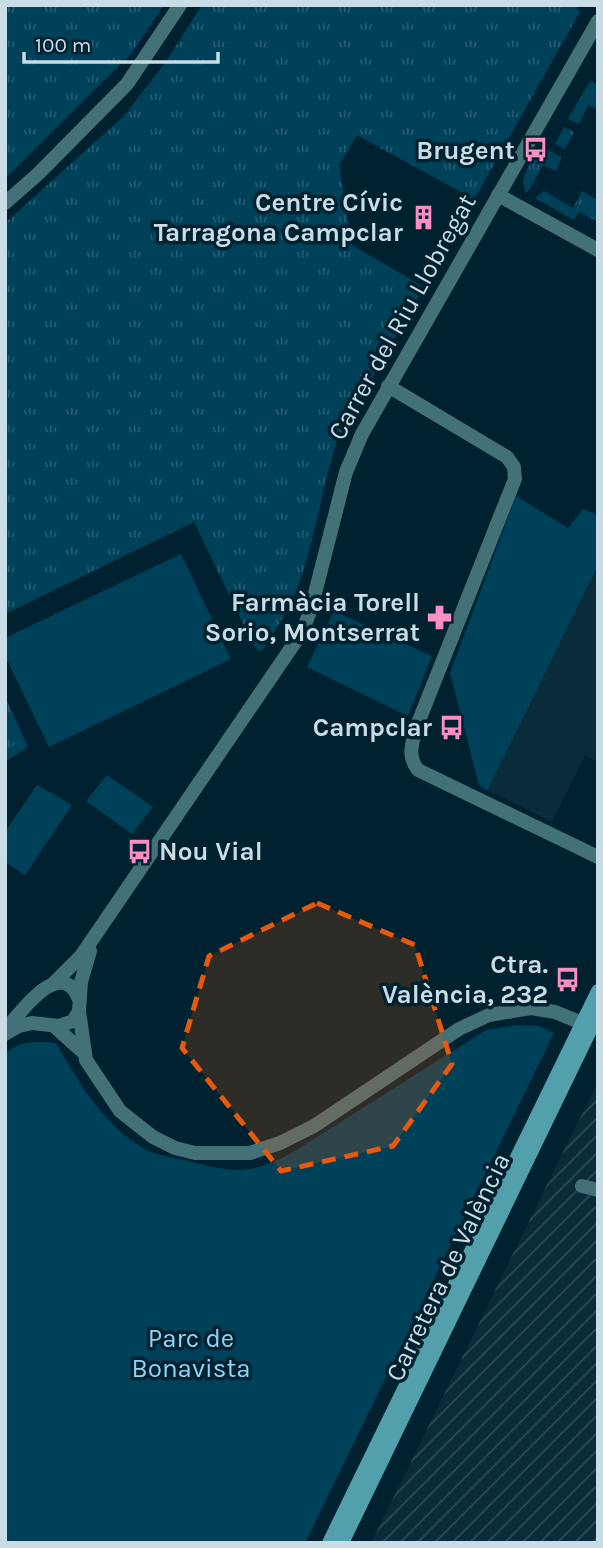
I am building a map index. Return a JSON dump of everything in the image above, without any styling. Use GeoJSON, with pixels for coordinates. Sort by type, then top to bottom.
{"type":"FeatureCollection","features":[{"type":"Feature","properties":{"kind":"main road"},"geometry":{"type":"LineString","coordinates":[[329,1543],[598,991]]}},
{"type":"Feature","properties":{"kind":"main road","name":"Carretera de València"},"geometry":{"type":"LineString","coordinates":[[342,1543],[598,1014]]}},
{"type":"Feature","properties":{"kind":"main road"},"geometry":{"type":"LineString","coordinates":[[571,1069],[598,1027]]}},
{"type":"Feature","properties":{"kind":"street"},"geometry":{"type":"LineString","coordinates":[[5,203],[38,174],[127,84],[180,5]]}},
{"type":"Feature","properties":{"kind":"street","name":"Carrer del Riu Llobregat"},"geometry":{"type":"LineString","coordinates":[[54,983],[81,956],[302,632],[311,609],[346,472],[362,434],[598,21]]}},
{"type":"Feature","properties":{"kind":"street"},"geometry":{"type":"LineString","coordinates":[[498,195],[598,250]]}},
{"type":"Feature","properties":{"kind":"street"},"geometry":{"type":"LineString","coordinates":[[388,386],[507,457],[514,467],[515,479],[418,723],[410,752],[412,763],[418,770],[598,858]]}},
{"type":"Feature","properties":{"kind":"street","name":"Carrer del Riu Llobregat"},"geometry":{"type":"LineString","coordinates":[[98,930],[87,958],[79,1005],[83,1052],[96,1078],[120,1111],[153,1137],[175,1148],[195,1153],[250,1153],[280,1143],[314,1126],[459,1029],[489,1015],[531,1009],[555,1012],[582,1023]]}},
{"type":"Feature","properties":{"kind":"street"},"geometry":{"type":"LineString","coordinates":[[54,983],[67,984],[73,988],[79,1005],[73,1021],[66,1025],[32,1023],[5,1032],[45,986],[54,983]]}},
{"type":"Feature","properties":{"kind":"street"},"geometry":{"type":"LineString","coordinates":[[37,996],[37,1012],[50,1025]]}},
{"type":"Feature","properties":{"kind":"street","name":"Carrer del Riu Llobregat"},"geometry":{"type":"LineString","coordinates":[[50,1025],[83,1052]]}},
{"type":"Feature","properties":{"kind":"street"},"geometry":{"type":"LineString","coordinates":[[582,1186],[598,1190]]}},
{"type":"Feature","properties":{"kind":"highlighted area"},"geometry":{"type":"Polygon","coordinates":[[[317,903],[415,945],[452,1064],[393,1146],[281,1171],[182,1048],[209,956],[317,903]]]}},
{"type":"Feature","properties":{"kind":"shaded area"},"geometry":{"type":"Polygon","coordinates":[[[598,568],[598,762],[585,756],[552,822],[487,790],[598,568]]]}},
{"type":"Feature","properties":{"kind":"shaded area"},"geometry":{"type":"Polygon","coordinates":[[[598,1082],[598,1543],[371,1543],[559,1160],[598,1082]]]}},
{"type":"Feature","properties":{"kind":"green space"},"geometry":{"type":"Polygon","coordinates":[[[5,5],[164,5],[132,53],[5,179],[5,5]]]}},
{"type":"Feature","properties":{"kind":"green space"},"geometry":{"type":"Polygon","coordinates":[[[202,5],[575,5],[580,12],[471,205],[468,196],[357,135],[339,165],[352,245],[424,287],[338,439],[298,586],[286,612],[261,652],[254,646],[194,522],[5,614],[5,223],[124,116],[167,60],[202,5]]]}},
{"type":"Feature","properties":{"kind":"green space"},"geometry":{"type":"Polygon","coordinates":[[[590,81],[598,85],[598,109],[588,105],[579,124],[568,119],[590,81]]]}},
{"type":"Feature","properties":{"kind":"green space"},"geometry":{"type":"Polygon","coordinates":[[[564,127],[574,132],[565,149],[555,144],[564,127]]]}},
{"type":"Feature","properties":{"kind":"green space"},"geometry":{"type":"Polygon","coordinates":[[[541,147],[562,157],[556,171],[543,165],[527,193],[524,176],[541,147]]]}},
{"type":"Feature","properties":{"kind":"green space"},"geometry":{"type":"Polygon","coordinates":[[[544,191],[573,208],[582,191],[598,200],[598,222],[579,212],[574,220],[535,198],[544,191]]]}},
{"type":"Feature","properties":{"kind":"green space"},"geometry":{"type":"Polygon","coordinates":[[[516,496],[568,528],[583,509],[598,515],[598,566],[487,791],[479,785],[450,673],[516,496]]]}},
{"type":"Feature","properties":{"kind":"green space"},"geometry":{"type":"Polygon","coordinates":[[[181,554],[231,659],[49,747],[5,656],[5,638],[181,554]]]}},
{"type":"Feature","properties":{"kind":"green space"},"geometry":{"type":"Polygon","coordinates":[[[334,611],[432,656],[408,716],[307,667],[334,611]]]}},
{"type":"Feature","properties":{"kind":"green space"},"geometry":{"type":"Polygon","coordinates":[[[5,696],[28,747],[5,762],[5,696]]]}},
{"type":"Feature","properties":{"kind":"green space"},"geometry":{"type":"Polygon","coordinates":[[[107,775],[153,807],[132,834],[86,801],[107,775]]]}},
{"type":"Feature","properties":{"kind":"green space"},"geometry":{"type":"Polygon","coordinates":[[[37,785],[72,805],[25,875],[5,862],[5,832],[37,785]]]}},
{"type":"Feature","properties":{"kind":"green space","name":"Parc de Bonavista"},"geometry":{"type":"Polygon","coordinates":[[[517,1025],[539,1026],[554,1033],[305,1543],[5,1543],[5,1053],[23,1044],[56,1043],[93,1102],[130,1140],[162,1155],[221,1169],[245,1170],[268,1164],[295,1151],[486,1030],[517,1025]]]}},
{"type":"Feature","properties":{"kind":"place","name":"Brugent"},"geometry":{"type":"Point","coordinates":[535,150]}},
{"type":"Feature","properties":{"kind":"place","name":"Centre Cívic Tarragona Campclar"},"geometry":{"type":"Point","coordinates":[423,217]}},
{"type":"Feature","properties":{"kind":"place","name":"Farmàcia Torell Sorio, Montserrat"},"geometry":{"type":"Point","coordinates":[440,617]}},
{"type":"Feature","properties":{"kind":"place","name":"Campclar"},"geometry":{"type":"Point","coordinates":[452,727]}},
{"type":"Feature","properties":{"kind":"place","name":"Nou Vial"},"geometry":{"type":"Point","coordinates":[139,851]}},
{"type":"Feature","properties":{"kind":"place","name":"Ctra. València, 232"},"geometry":{"type":"Point","coordinates":[568,979]}}]}
